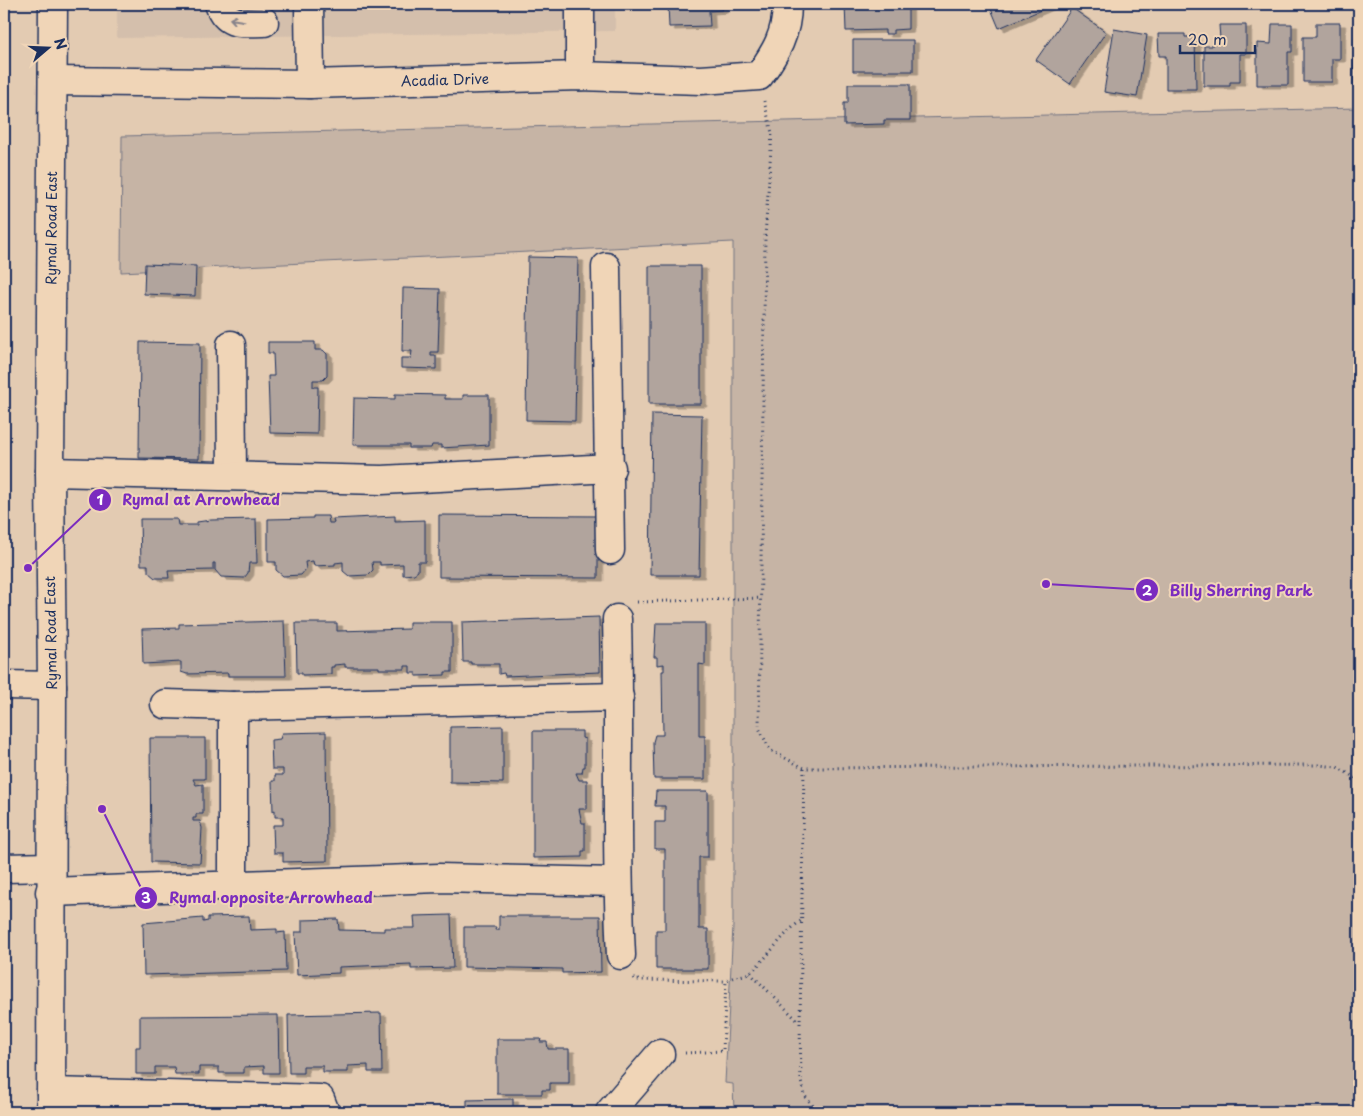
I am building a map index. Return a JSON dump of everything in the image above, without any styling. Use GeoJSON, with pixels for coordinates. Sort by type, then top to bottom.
{"type":"FeatureCollection","features":[{"type":"Feature","properties":{"kind":"main road","name":"Rymal Road East"},"geometry":{"type":"LineString","coordinates":[[51,1102],[52,686],[50,472],[53,4]]}},
{"type":"Feature","properties":{"kind":"main road"},"geometry":{"type":"LineString","coordinates":[[219,4],[222,14],[232,21],[264,22]]}},
{"type":"Feature","properties":{"kind":"main road"},"geometry":{"type":"LineString","coordinates":[[309,4],[310,84]]}},
{"type":"Feature","properties":{"kind":"main road"},"geometry":{"type":"LineString","coordinates":[[580,4],[580,76]]}},
{"type":"Feature","properties":{"kind":"main road"},"geometry":{"type":"LineString","coordinates":[[759,76],[777,51],[787,18],[787,4]]}},
{"type":"Feature","properties":{"kind":"main road","name":"Acadia Drive"},"geometry":{"type":"LineString","coordinates":[[53,80],[310,84],[580,76],[702,80],[759,76]]}},
{"type":"Feature","properties":{"kind":"main road"},"geometry":{"type":"LineString","coordinates":[[606,267],[610,550]]}},
{"type":"Feature","properties":{"kind":"main road"},"geometry":{"type":"LineString","coordinates":[[231,345],[232,475]]}},
{"type":"Feature","properties":{"kind":"main road"},"geometry":{"type":"LineString","coordinates":[[50,472],[382,480],[610,468]]}},
{"type":"Feature","properties":{"kind":"main road"},"geometry":{"type":"LineString","coordinates":[[617,619],[619,697],[617,882],[621,955]]}},
{"type":"Feature","properties":{"kind":"main road"},"geometry":{"type":"LineString","coordinates":[[4,686],[52,686]]}},
{"type":"Feature","properties":{"kind":"main road"},"geometry":{"type":"LineString","coordinates":[[165,704],[233,706],[619,697]]}},
{"type":"Feature","properties":{"kind":"main road"},"geometry":{"type":"LineString","coordinates":[[233,706],[233,887]]}},
{"type":"Feature","properties":{"kind":"main road"},"geometry":{"type":"LineString","coordinates":[[4,868],[51,879],[233,887],[439,878],[617,882]]}},
{"type":"Feature","properties":{"kind":"main road"},"geometry":{"type":"LineString","coordinates":[[610,1112],[660,1054]]}},
{"type":"Feature","properties":{"kind":"main road"},"geometry":{"type":"LineString","coordinates":[[51,1102],[320,1099],[325,1112]]}},
{"type":"Feature","properties":{"kind":"path"},"geometry":{"type":"LineString","coordinates":[[759,76],[772,133],[765,237],[759,728],[770,750],[804,768],[1318,765],[1337,767],[1359,780]]}},
{"type":"Feature","properties":{"kind":"path"},"geometry":{"type":"LineString","coordinates":[[617,619],[621,602],[654,603],[762,598]]}},
{"type":"Feature","properties":{"kind":"path"},"geometry":{"type":"LineString","coordinates":[[804,768],[800,1023],[801,1081],[804,1095],[818,1112]]}},
{"type":"Feature","properties":{"kind":"path"},"geometry":{"type":"LineString","coordinates":[[621,955],[635,980],[726,981],[732,977],[750,973],[790,929],[802,920]]}},
{"type":"Feature","properties":{"kind":"path"},"geometry":{"type":"LineString","coordinates":[[750,973],[800,1023]]}},
{"type":"Feature","properties":{"kind":"path"},"geometry":{"type":"LineString","coordinates":[[660,1054],[723,1051],[726,981]]}},
{"type":"Feature","properties":{"kind":"shaded area"},"geometry":{"type":"Polygon","coordinates":[[[117,4],[615,4],[615,31],[117,38],[117,4]]]}},
{"type":"Feature","properties":{"kind":"shaded area"},"geometry":{"type":"Polygon","coordinates":[[[1359,108],[1359,1112],[734,1112],[733,1084],[725,1083],[733,926],[733,242],[121,272],[122,136],[1359,108]]]}},
{"type":"Feature","properties":{"kind":"building"},"geometry":{"type":"Polygon","coordinates":[[[668,4],[722,4],[722,10],[709,11],[710,26],[669,27],[668,4]]]}},
{"type":"Feature","properties":{"kind":"building"},"geometry":{"type":"Polygon","coordinates":[[[845,4],[908,4],[908,29],[893,30],[893,34],[885,34],[885,30],[846,31],[845,4]]]}},
{"type":"Feature","properties":{"kind":"building"},"geometry":{"type":"Polygon","coordinates":[[[989,4],[1055,4],[999,28],[989,4]]]}},
{"type":"Feature","properties":{"kind":"building"},"geometry":{"type":"Polygon","coordinates":[[[1072,8],[1106,32],[1070,84],[1036,60],[1072,8]]]}},
{"type":"Feature","properties":{"kind":"building"},"geometry":{"type":"Polygon","coordinates":[[[1355,20],[1359,20],[1359,86],[1353,86],[1355,20]]]}},
{"type":"Feature","properties":{"kind":"building"},"geometry":{"type":"Polygon","coordinates":[[[1316,23],[1340,23],[1340,59],[1332,59],[1332,82],[1303,82],[1303,37],[1316,37],[1316,23]]]}},
{"type":"Feature","properties":{"kind":"building"},"geometry":{"type":"Polygon","coordinates":[[[1272,24],[1292,24],[1292,52],[1288,52],[1288,85],[1257,85],[1257,43],[1271,44],[1272,24]]]}},
{"type":"Feature","properties":{"kind":"building"},"geometry":{"type":"Polygon","coordinates":[[[1219,25],[1246,25],[1246,54],[1240,54],[1240,82],[1230,82],[1230,86],[1204,86],[1204,46],[1212,46],[1212,39],[1220,39],[1219,25]]]}},
{"type":"Feature","properties":{"kind":"building"},"geometry":{"type":"Polygon","coordinates":[[[1114,29],[1147,35],[1137,97],[1104,92],[1114,29]]]}},
{"type":"Feature","properties":{"kind":"building"},"geometry":{"type":"Polygon","coordinates":[[[1158,34],[1185,34],[1185,37],[1195,37],[1196,89],[1166,89],[1166,56],[1159,56],[1158,34]]]}},
{"type":"Feature","properties":{"kind":"building"},"geometry":{"type":"Polygon","coordinates":[[[853,40],[913,40],[913,71],[853,71],[853,40]]]}},
{"type":"Feature","properties":{"kind":"building"},"geometry":{"type":"Polygon","coordinates":[[[848,84],[910,84],[910,120],[884,120],[884,124],[844,125],[844,103],[848,103],[848,84]]]}},
{"type":"Feature","properties":{"kind":"building"},"geometry":{"type":"Polygon","coordinates":[[[528,257],[578,258],[575,421],[526,420],[528,257]]]}},
{"type":"Feature","properties":{"kind":"building"},"geometry":{"type":"Polygon","coordinates":[[[145,264],[196,266],[195,296],[144,294],[145,264]]]}},
{"type":"Feature","properties":{"kind":"building"},"geometry":{"type":"Polygon","coordinates":[[[649,266],[701,266],[701,404],[649,404],[649,266]]]}},
{"type":"Feature","properties":{"kind":"building"},"geometry":{"type":"Polygon","coordinates":[[[403,288],[440,289],[438,352],[431,352],[431,356],[436,356],[436,369],[401,368],[401,358],[411,358],[412,351],[402,351],[403,288]]]}},
{"type":"Feature","properties":{"kind":"building"},"geometry":{"type":"Polygon","coordinates":[[[140,342],[200,343],[199,459],[139,458],[140,342]]]}},
{"type":"Feature","properties":{"kind":"building"},"geometry":{"type":"Polygon","coordinates":[[[268,342],[315,342],[315,350],[323,350],[327,354],[327,376],[323,380],[313,380],[313,387],[318,387],[317,434],[270,433],[268,376],[274,376],[273,353],[268,353],[268,342]]]}},
{"type":"Feature","properties":{"kind":"building"},"geometry":{"type":"Polygon","coordinates":[[[395,394],[445,395],[445,399],[463,399],[463,395],[489,395],[489,445],[441,448],[441,445],[432,445],[431,448],[409,448],[409,445],[353,445],[354,398],[395,399],[395,394]]]}},
{"type":"Feature","properties":{"kind":"building"},"geometry":{"type":"Polygon","coordinates":[[[652,414],[702,415],[699,575],[650,575],[652,414]]]}},
{"type":"Feature","properties":{"kind":"building"},"geometry":{"type":"Polygon","coordinates":[[[439,515],[598,516],[598,578],[439,577],[439,515]]]}},
{"type":"Feature","properties":{"kind":"building"},"geometry":{"type":"Polygon","coordinates":[[[313,516],[328,516],[329,523],[334,523],[333,519],[395,516],[395,521],[425,520],[425,562],[418,562],[418,571],[414,574],[403,575],[403,564],[380,565],[380,562],[372,562],[373,570],[368,575],[349,576],[343,571],[343,562],[335,563],[335,565],[314,566],[313,561],[305,562],[306,569],[301,575],[283,576],[276,570],[276,562],[268,562],[268,519],[313,518],[313,516]]]}},
{"type":"Feature","properties":{"kind":"building"},"geometry":{"type":"Polygon","coordinates":[[[140,519],[177,519],[178,525],[197,525],[197,522],[211,520],[256,519],[257,563],[249,563],[248,573],[244,578],[221,577],[215,570],[215,563],[213,563],[213,570],[168,571],[169,578],[155,578],[148,572],[148,565],[141,565],[140,519]]]}},
{"type":"Feature","properties":{"kind":"building"},"geometry":{"type":"Polygon","coordinates":[[[599,617],[600,672],[505,676],[504,673],[499,674],[499,664],[471,664],[471,662],[463,662],[462,622],[599,617]]]}},
{"type":"Feature","properties":{"kind":"building"},"geometry":{"type":"Polygon","coordinates":[[[284,621],[286,676],[228,676],[228,673],[187,674],[181,672],[181,662],[143,664],[142,629],[179,628],[179,624],[284,621]]]}},
{"type":"Feature","properties":{"kind":"building"},"geometry":{"type":"Polygon","coordinates":[[[409,622],[452,622],[452,672],[445,672],[445,675],[416,676],[416,673],[410,673],[410,666],[405,666],[405,669],[379,669],[379,667],[345,667],[345,664],[331,667],[331,674],[302,675],[302,673],[297,673],[296,623],[337,623],[337,631],[409,629],[409,622]]]}},
{"type":"Feature","properties":{"kind":"building"},"geometry":{"type":"Polygon","coordinates":[[[656,623],[705,623],[705,665],[699,664],[699,736],[705,736],[705,779],[654,779],[653,742],[655,735],[663,735],[662,671],[664,671],[664,664],[657,665],[657,657],[654,657],[656,623]]]}},
{"type":"Feature","properties":{"kind":"building"},"geometry":{"type":"Polygon","coordinates":[[[503,726],[503,783],[450,782],[450,727],[503,726]]]}},
{"type":"Feature","properties":{"kind":"building"},"geometry":{"type":"Polygon","coordinates":[[[533,731],[582,731],[582,738],[585,739],[585,767],[583,767],[582,773],[576,773],[579,780],[587,780],[587,809],[579,809],[582,823],[585,823],[585,851],[582,851],[582,857],[533,858],[533,731]]]}},
{"type":"Feature","properties":{"kind":"building"},"geometry":{"type":"Polygon","coordinates":[[[326,732],[327,861],[283,862],[283,853],[274,853],[273,825],[283,825],[283,817],[275,817],[275,810],[273,811],[272,781],[275,781],[275,775],[283,775],[283,769],[272,769],[271,740],[280,739],[282,733],[326,732]]]}},
{"type":"Feature","properties":{"kind":"building"},"geometry":{"type":"Polygon","coordinates":[[[150,738],[205,738],[205,779],[193,779],[196,785],[203,784],[203,814],[196,814],[196,818],[193,818],[193,821],[200,821],[202,828],[200,863],[151,862],[150,738]]]}},
{"type":"Feature","properties":{"kind":"building"},"geometry":{"type":"Polygon","coordinates":[[[656,791],[708,791],[708,857],[699,857],[699,929],[708,929],[708,969],[656,969],[656,930],[665,930],[665,849],[655,849],[655,822],[665,822],[665,806],[655,806],[656,791]]]}},
{"type":"Feature","properties":{"kind":"building"},"geometry":{"type":"Polygon","coordinates":[[[451,915],[453,968],[411,969],[411,964],[339,967],[339,973],[297,975],[295,932],[302,932],[302,920],[338,919],[339,930],[384,931],[384,928],[415,928],[414,916],[451,915]]]}},
{"type":"Feature","properties":{"kind":"building"},"geometry":{"type":"Polygon","coordinates":[[[249,916],[250,930],[277,929],[277,933],[285,932],[286,971],[144,975],[143,923],[203,918],[203,922],[208,921],[208,917],[249,916]]]}},
{"type":"Feature","properties":{"kind":"building"},"geometry":{"type":"Polygon","coordinates":[[[499,916],[600,916],[601,972],[562,973],[562,969],[464,967],[464,927],[496,927],[495,930],[499,930],[499,916]]]}},
{"type":"Feature","properties":{"kind":"building"},"geometry":{"type":"Polygon","coordinates":[[[381,1013],[382,1072],[368,1072],[368,1065],[348,1066],[348,1072],[323,1072],[323,1066],[303,1066],[303,1073],[289,1073],[288,1015],[381,1013]]]}},
{"type":"Feature","properties":{"kind":"building"},"geometry":{"type":"Polygon","coordinates":[[[278,1015],[279,1073],[264,1073],[264,1066],[244,1067],[244,1073],[219,1073],[219,1067],[199,1067],[199,1074],[175,1074],[174,1067],[155,1067],[155,1074],[136,1074],[136,1047],[140,1047],[140,1016],[278,1015]]]}},
{"type":"Feature","properties":{"kind":"building"},"geometry":{"type":"Polygon","coordinates":[[[497,1039],[541,1039],[540,1042],[547,1042],[548,1049],[569,1049],[569,1083],[550,1083],[550,1090],[542,1090],[542,1094],[497,1094],[497,1039]]]}},
{"type":"Feature","properties":{"kind":"building"},"geometry":{"type":"Polygon","coordinates":[[[513,1099],[513,1107],[536,1107],[536,1112],[467,1112],[467,1100],[513,1099]]]}},
{"type":"Feature","properties":{"kind":"place","name":"Rymal at Arrowhead"},"geometry":{"type":"Point","coordinates":[28,568]}},
{"type":"Feature","properties":{"kind":"place","name":"Billy Sherring Park"},"geometry":{"type":"Point","coordinates":[1046,584]}},
{"type":"Feature","properties":{"kind":"place","name":"Rymal opposite Arrowhead"},"geometry":{"type":"Point","coordinates":[102,809]}}]}
